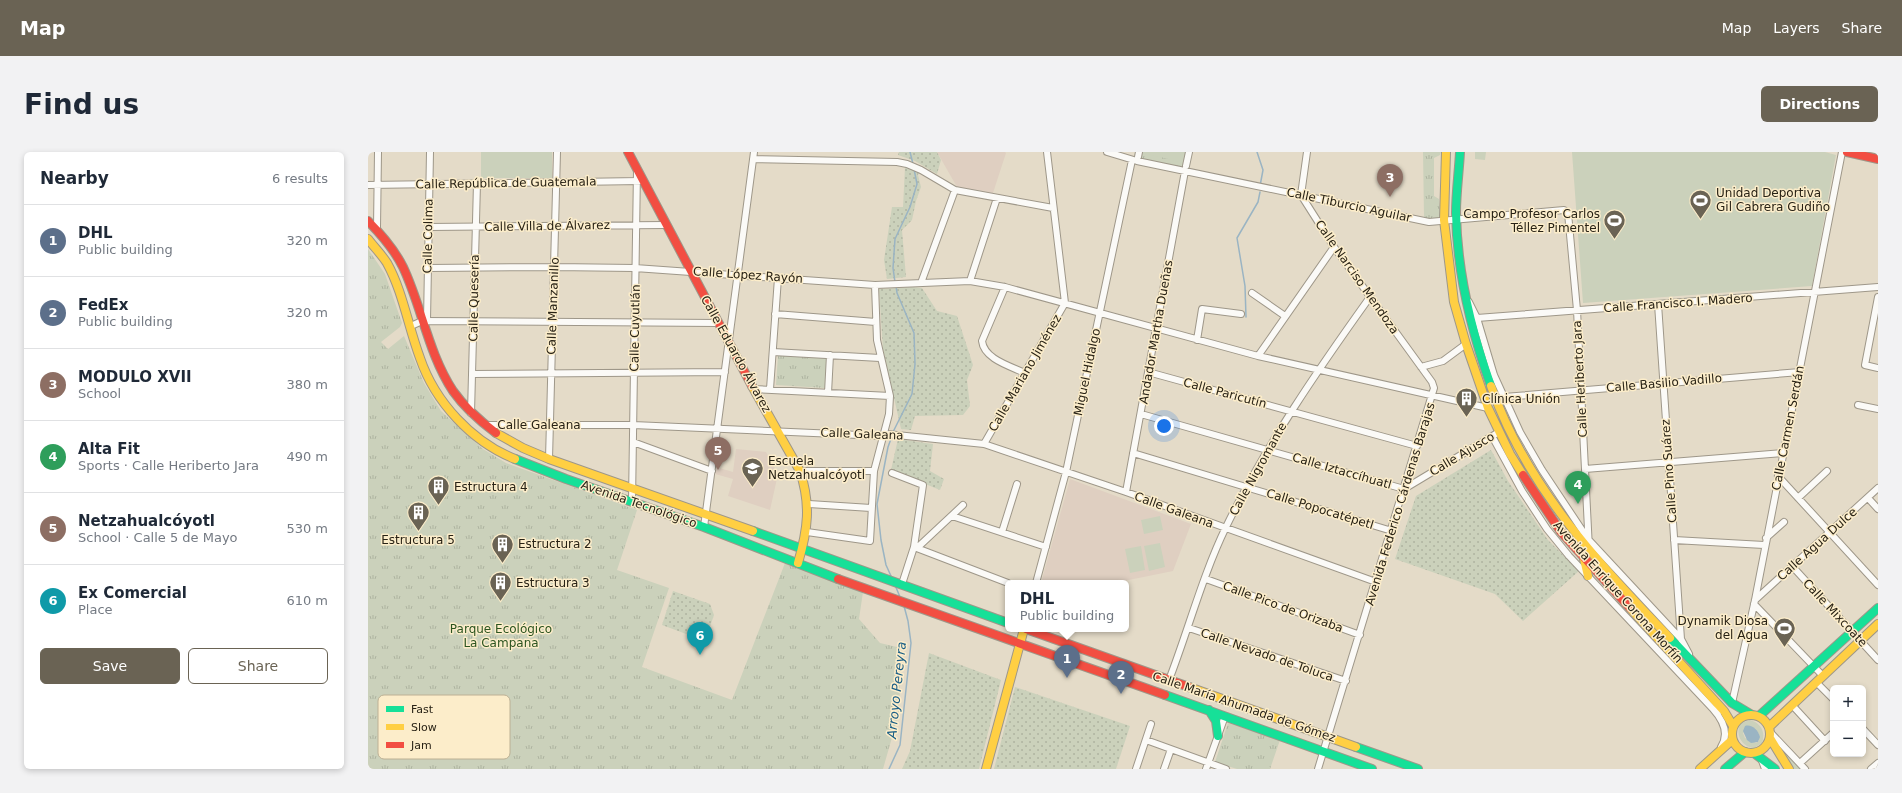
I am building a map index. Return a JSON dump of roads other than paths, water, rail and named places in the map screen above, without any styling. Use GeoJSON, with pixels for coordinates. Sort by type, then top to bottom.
{"type":"FeatureCollection","features":[{"type":"Feature","properties":{"kind":"main road","name":"Calle Eduardo Álvarez"},"geometry":{"type":"LineString","coordinates":[[628,152],[637,168],[640,181],[666,225],[728,343],[800,471],[806,487],[809,504],[806,532],[798,564]]}},
{"type":"Feature","properties":{"kind":"main road","name":"Avenida Enrique Corona Morfín"},"geometry":{"type":"LineString","coordinates":[[1446,152],[1444,220],[1454,302],[1495,434],[1510,454],[1534,493],[1561,532],[1724,710],[1733,726]]}},
{"type":"Feature","properties":{"kind":"main road","name":"Avenida Enrique Corona Morfín"},"geometry":{"type":"LineString","coordinates":[[1460,152],[1456,219],[1464,291],[1472,332],[1488,382],[1512,436],[1548,496],[1589,549],[1636,603],[1732,703],[1756,715],[1770,732],[1789,769]]}},
{"type":"Feature","properties":{"kind":"main road"},"geometry":{"type":"LineString","coordinates":[[1847,152],[1876,156]]}},
{"type":"Feature","properties":{"kind":"main road","name":"Avenida Tecnológico"},"geometry":{"type":"LineString","coordinates":[[368,220],[376,228],[401,261],[425,321],[435,358],[446,381],[471,413],[502,438],[521,448],[549,459],[803,548],[1005,622]]}},
{"type":"Feature","properties":{"kind":"main road","name":"Avenida Tecnológico"},"geometry":{"type":"LineString","coordinates":[[368,239],[386,262],[392,273],[411,326],[420,359],[435,390],[452,414],[473,433],[498,452],[704,527],[798,564],[1020,643]]}},
{"type":"Feature","properties":{"kind":"main road"},"geometry":{"type":"LineString","coordinates":[[1584,558],[1588,576]]}},
{"type":"Feature","properties":{"kind":"main road"},"geometry":{"type":"LineString","coordinates":[[1775,769],[1758,756],[1739,750],[1732,740],[1733,726],[1741,717],[1756,715],[1814,667],[1878,608]]}},
{"type":"Feature","properties":{"kind":"main road"},"geometry":{"type":"LineString","coordinates":[[1758,756],[1764,748],[1770,732],[1792,705],[1878,624]]}},
{"type":"Feature","properties":{"kind":"main road"},"geometry":{"type":"LineString","coordinates":[[986,769],[1024,632]]}},
{"type":"Feature","properties":{"kind":"main road","name":"Calle María Ahumada de Gómez"},"geometry":{"type":"LineString","coordinates":[[1033,632],[1418,769]]}},
{"type":"Feature","properties":{"kind":"main road","name":"Calle María Ahumada de Gómez"},"geometry":{"type":"LineString","coordinates":[[1020,643],[1372,769]]}},
{"type":"Feature","properties":{"kind":"main road"},"geometry":{"type":"LineString","coordinates":[[1675,669],[1689,672]]}},
{"type":"Feature","properties":{"kind":"main road"},"geometry":{"type":"LineString","coordinates":[[1153,691],[1157,677]]}},
{"type":"Feature","properties":{"kind":"main road"},"geometry":{"type":"LineString","coordinates":[[1209,710],[1216,721],[1218,736]]}},
{"type":"Feature","properties":{"kind":"main road"},"geometry":{"type":"LineString","coordinates":[[1700,769],[1732,740]]}},
{"type":"Feature","properties":{"kind":"main road"},"geometry":{"type":"LineString","coordinates":[[1725,769],[1745,752]]}},
{"type":"Feature","properties":{"kind":"street"},"geometry":{"type":"LineString","coordinates":[[376,228],[378,152]]}},
{"type":"Feature","properties":{"kind":"street","name":"Calle Colima"},"geometry":{"type":"LineString","coordinates":[[425,321],[428,295],[430,152]]}},
{"type":"Feature","properties":{"kind":"street","name":"Calle Manzanillo"},"geometry":{"type":"LineString","coordinates":[[549,459],[557,152]]}},
{"type":"Feature","properties":{"kind":"street"},"geometry":{"type":"LineString","coordinates":[[704,527],[754,152]]}},
{"type":"Feature","properties":{"kind":"street"},"geometry":{"type":"LineString","coordinates":[[1046,152],[1065,303]]}},
{"type":"Feature","properties":{"kind":"street","name":"Calle Tiburcio Aguilar"},"geometry":{"type":"LineString","coordinates":[[1107,152],[1429,222],[1564,210]]}},
{"type":"Feature","properties":{"kind":"street","name":"Andador Martha Dueñas"},"geometry":{"type":"LineString","coordinates":[[1126,492],[1189,152]]}},
{"type":"Feature","properties":{"kind":"street"},"geometry":{"type":"LineString","coordinates":[[1301,195],[1307,152]]}},
{"type":"Feature","properties":{"kind":"street","name":"Calle Carmen Serdán"},"geometry":{"type":"LineString","coordinates":[[1732,703],[1755,602],[1764,545],[1800,372],[1842,152]]}},
{"type":"Feature","properties":{"kind":"street","name":"Miguel Hidalgo"},"geometry":{"type":"LineString","coordinates":[[1037,580],[1066,472],[1100,312],[1136,158]]}},
{"type":"Feature","properties":{"kind":"street"},"geometry":{"type":"LineString","coordinates":[[753,159],[897,162],[907,164],[921,170],[955,190],[1054,208]]}},
{"type":"Feature","properties":{"kind":"street","name":"Calle República de Guatemala"},"geometry":{"type":"LineString","coordinates":[[368,185],[640,181]]}},
{"type":"Feature","properties":{"kind":"street","name":"Calle Cuyutlán"},"geometry":{"type":"LineString","coordinates":[[632,501],[636,225],[640,181]]}},
{"type":"Feature","properties":{"kind":"street","name":"Calle Quesería"},"geometry":{"type":"LineString","coordinates":[[471,413],[477,183]]}},
{"type":"Feature","properties":{"kind":"street"},"geometry":{"type":"LineString","coordinates":[[921,283],[955,190]]}},
{"type":"Feature","properties":{"kind":"street","name":"Calle Narciso Mendoza"},"geometry":{"type":"LineString","coordinates":[[1301,195],[1334,247],[1432,382],[1434,388],[1433,395]]}},
{"type":"Feature","properties":{"kind":"street"},"geometry":{"type":"LineString","coordinates":[[970,281],[997,198]]}},
{"type":"Feature","properties":{"kind":"street","name":"Calle Heriberto Jara"},"geometry":{"type":"LineString","coordinates":[[1564,210],[1568,213],[1577,310],[1589,549]]}},
{"type":"Feature","properties":{"kind":"street","name":"Calle Villa de Álvarez"},"geometry":{"type":"LineString","coordinates":[[428,227],[666,225]]}},
{"type":"Feature","properties":{"kind":"street"},"geometry":{"type":"LineString","coordinates":[[1258,356],[1334,247]]}},
{"type":"Feature","properties":{"kind":"street","name":"Calle López Rayón"},"geometry":{"type":"LineString","coordinates":[[428,268],[635,268],[738,274],[875,285],[970,281],[1005,287],[1065,303]]}},
{"type":"Feature","properties":{"kind":"street"},"geometry":{"type":"LineString","coordinates":[[770,389],[778,278]]}},
{"type":"Feature","properties":{"kind":"street"},"geometry":{"type":"LineString","coordinates":[[806,532],[870,541],[874,471],[889,414],[890,396],[880,358],[876,322],[875,285]]}},
{"type":"Feature","properties":{"kind":"street"},"geometry":{"type":"LineString","coordinates":[[1005,287],[982,341],[983,348],[987,354],[1025,372]]}},
{"type":"Feature","properties":{"kind":"street","name":"Calle Francisco I. Madero"},"geometry":{"type":"LineString","coordinates":[[1477,318],[1878,287]]}},
{"type":"Feature","properties":{"kind":"street"},"geometry":{"type":"LineString","coordinates":[[1464,291],[1477,318],[1490,364],[1504,397],[1520,432],[1542,470],[1588,539],[1680,639],[1692,661]]}},
{"type":"Feature","properties":{"kind":"street"},"geometry":{"type":"LineString","coordinates":[[1252,292],[1285,316]]}},
{"type":"Feature","properties":{"kind":"street"},"geometry":{"type":"LineString","coordinates":[[415,296],[428,295]]}},
{"type":"Feature","properties":{"kind":"street","name":"Calle Nigromante"},"geometry":{"type":"LineString","coordinates":[[1169,680],[1225,529],[1246,487],[1290,411],[1370,297]]}},
{"type":"Feature","properties":{"kind":"street"},"geometry":{"type":"LineString","coordinates":[[1878,297],[1875,326],[1865,365],[1878,368]]}},
{"type":"Feature","properties":{"kind":"street","name":"Avenida Federico Cárdenas Barajas"},"geometry":{"type":"LineString","coordinates":[[1065,303],[1197,340],[1317,371],[1433,395],[1318,769]]}},
{"type":"Feature","properties":{"kind":"street","name":"Calle Mariano Jiménez"},"geometry":{"type":"LineString","coordinates":[[984,444],[1065,303]]}},
{"type":"Feature","properties":{"kind":"street","name":"Calle Pino Suárez"},"geometry":{"type":"LineString","coordinates":[[1658,304],[1680,639]]}},
{"type":"Feature","properties":{"kind":"street"},"geometry":{"type":"LineString","coordinates":[[1197,340],[1202,309],[1241,314]]}},
{"type":"Feature","properties":{"kind":"street"},"geometry":{"type":"LineString","coordinates":[[775,314],[876,322]]}},
{"type":"Feature","properties":{"kind":"street"},"geometry":{"type":"LineString","coordinates":[[411,326],[425,321],[718,323]]}},
{"type":"Feature","properties":{"kind":"street"},"geometry":{"type":"LineString","coordinates":[[1421,367],[1443,360],[1466,344]]}},
{"type":"Feature","properties":{"kind":"street"},"geometry":{"type":"LineString","coordinates":[[773,352],[880,358]]}},
{"type":"Feature","properties":{"kind":"street"},"geometry":{"type":"LineString","coordinates":[[828,393],[830,355]]}},
{"type":"Feature","properties":{"kind":"street"},"geometry":{"type":"LineString","coordinates":[[472,374],[725,372]]}},
{"type":"Feature","properties":{"kind":"street","name":"Calle Paricutín"},"geometry":{"type":"LineString","coordinates":[[1148,372],[1417,446]]}},
{"type":"Feature","properties":{"kind":"street","name":"Calle Basilio Vadillo"},"geometry":{"type":"LineString","coordinates":[[1504,397],[1800,372]]}},
{"type":"Feature","properties":{"kind":"street"},"geometry":{"type":"LineString","coordinates":[[754,389],[890,396]]}},
{"type":"Feature","properties":{"kind":"street"},"geometry":{"type":"LineString","coordinates":[[1433,395],[1488,408]]}},
{"type":"Feature","properties":{"kind":"street"},"geometry":{"type":"LineString","coordinates":[[1858,405],[1878,409]]}},
{"type":"Feature","properties":{"kind":"street","name":"Calle Iztaccíhuatl"},"geometry":{"type":"LineString","coordinates":[[1140,414],[1404,489]]}},
{"type":"Feature","properties":{"kind":"street","name":"Calle Galeana"},"geometry":{"type":"LineString","coordinates":[[484,425],[633,425],[902,435],[984,444],[1126,492],[1225,529],[1376,582]]}},
{"type":"Feature","properties":{"kind":"street"},"geometry":{"type":"LineString","coordinates":[[1495,434],[1522,491],[1547,529],[1569,556],[1713,709],[1723,722],[1725,736],[1724,742],[1713,758]]}},
{"type":"Feature","properties":{"kind":"street","name":"Calle Ajusco"},"geometry":{"type":"LineString","coordinates":[[1404,489],[1495,434]]}},
{"type":"Feature","properties":{"kind":"street"},"geometry":{"type":"LineString","coordinates":[[633,442],[712,471]]}},
{"type":"Feature","properties":{"kind":"street","name":"Calle Popocatépetl"},"geometry":{"type":"LineString","coordinates":[[1134,452],[1392,531]]}},
{"type":"Feature","properties":{"kind":"street"},"geometry":{"type":"LineString","coordinates":[[1585,469],[1783,453]]}},
{"type":"Feature","properties":{"kind":"street"},"geometry":{"type":"LineString","coordinates":[[800,471],[874,471]]}},
{"type":"Feature","properties":{"kind":"street"},"geometry":{"type":"LineString","coordinates":[[1798,498],[1827,471]]}},
{"type":"Feature","properties":{"kind":"street"},"geometry":{"type":"LineString","coordinates":[[892,473],[923,485],[915,548],[901,584]]}},
{"type":"Feature","properties":{"kind":"street"},"geometry":{"type":"LineString","coordinates":[[1778,476],[1878,585]]}},
{"type":"Feature","properties":{"kind":"street"},"geometry":{"type":"LineString","coordinates":[[1002,532],[1017,484]]}},
{"type":"Feature","properties":{"kind":"street","name":"Calle Agua Dulce"},"geometry":{"type":"LineString","coordinates":[[1755,602],[1792,566],[1878,488]]}},
{"type":"Feature","properties":{"kind":"street"},"geometry":{"type":"LineString","coordinates":[[1868,498],[1878,509]]}},
{"type":"Feature","properties":{"kind":"street"},"geometry":{"type":"LineString","coordinates":[[809,504],[871,508]]}},
{"type":"Feature","properties":{"kind":"street"},"geometry":{"type":"LineString","coordinates":[[915,548],[963,506]]}},
{"type":"Feature","properties":{"kind":"street"},"geometry":{"type":"LineString","coordinates":[[952,516],[1046,547]]}},
{"type":"Feature","properties":{"kind":"street"},"geometry":{"type":"LineString","coordinates":[[1766,538],[1784,522]]}},
{"type":"Feature","properties":{"kind":"street"},"geometry":{"type":"LineString","coordinates":[[1674,540],[1764,545]]}},
{"type":"Feature","properties":{"kind":"street"},"geometry":{"type":"LineString","coordinates":[[915,548],[1005,582]]}},
{"type":"Feature","properties":{"kind":"street","name":"Calle Mixcoate"},"geometry":{"type":"LineString","coordinates":[[1792,566],[1878,660]]}},
{"type":"Feature","properties":{"kind":"street","name":"Calle Pico de Orizaba"},"geometry":{"type":"LineString","coordinates":[[1206,579],[1360,635]]}},
{"type":"Feature","properties":{"kind":"street"},"geometry":{"type":"LineString","coordinates":[[1755,602],[1814,667],[1819,679],[1830,695]]}},
{"type":"Feature","properties":{"kind":"street","name":"Calle Nevado de Toluca"},"geometry":{"type":"LineString","coordinates":[[1189,628],[1346,681]]}},
{"type":"Feature","properties":{"kind":"street"},"geometry":{"type":"LineString","coordinates":[[1792,705],[1825,741]]}},
{"type":"Feature","properties":{"kind":"street"},"geometry":{"type":"LineString","coordinates":[[1713,709],[1724,710]]}},
{"type":"Feature","properties":{"kind":"street"},"geometry":{"type":"LineString","coordinates":[[1206,769],[1225,716]]}},
{"type":"Feature","properties":{"kind":"street"},"geometry":{"type":"LineString","coordinates":[[1136,769],[1151,724]]}},
{"type":"Feature","properties":{"kind":"street","name":"Avenida Enrique Corona Morfín"},"geometry":{"type":"LineString","coordinates":[[1770,732],[1806,769]]}},
{"type":"Feature","properties":{"kind":"street"},"geometry":{"type":"LineString","coordinates":[[1866,732],[1878,745]]}},
{"type":"Feature","properties":{"kind":"street"},"geometry":{"type":"LineString","coordinates":[[1800,763],[1830,737]]}},
{"type":"Feature","properties":{"kind":"street"},"geometry":{"type":"LineString","coordinates":[[1146,740],[1226,769]]}},
{"type":"Feature","properties":{"kind":"street"},"geometry":{"type":"LineString","coordinates":[[1164,769],[1171,749]]}},
{"type":"Feature","properties":{"kind":"street"},"geometry":{"type":"LineString","coordinates":[[1758,756],[1765,769]]}},
{"type":"Feature","properties":{"kind":"street"},"geometry":{"type":"LineString","coordinates":[[1871,769],[1878,762]]}},
{"type":"Feature","properties":{"kind":"water"},"geometry":{"type":"Polygon","coordinates":[[[1745,726],[1750,726],[1758,732],[1760,737],[1758,742],[1751,743],[1747,740],[1743,731],[1745,726]]]}},
{"type":"Feature","properties":{"kind":"waterway","name":"Arroyo Pereyra"},"geometry":{"type":"LineString","coordinates":[[910,152],[913,164]]}},
{"type":"Feature","properties":{"kind":"waterway"},"geometry":{"type":"LineString","coordinates":[[1257,152],[1263,170],[1260,186]]}},
{"type":"Feature","properties":{"kind":"waterway","name":"Arroyo Pereyra"},"geometry":{"type":"LineString","coordinates":[[895,282],[893,268],[895,239],[910,207],[917,184],[914,169]]}},
{"type":"Feature","properties":{"kind":"waterway"},"geometry":{"type":"LineString","coordinates":[[1246,317],[1245,286],[1237,238],[1258,202],[1260,192]]}},
{"type":"Feature","properties":{"kind":"waterway","name":"Arroyo Pereyra"},"geometry":{"type":"LineString","coordinates":[[893,432],[912,394],[915,364],[914,333],[897,293],[896,286]]}},
{"type":"Feature","properties":{"kind":"waterway","name":"Arroyo Pereyra"},"geometry":{"type":"LineString","coordinates":[[891,576],[886,565],[881,540],[877,504],[888,447],[892,436]]}},
{"type":"Feature","properties":{"kind":"waterway","name":"Arroyo Pereyra"},"geometry":{"type":"LineString","coordinates":[[895,585],[900,597]]}},
{"type":"Feature","properties":{"kind":"waterway","name":"Arroyo Pereyra"},"geometry":{"type":"LineString","coordinates":[[889,769],[900,745],[911,643],[904,606]]}},
{"type":"Feature","properties":{"kind":"place","name":"MODULO XVII"},"geometry":{"type":"Point","coordinates":[1390,197]}},
{"type":"Feature","properties":{"kind":"place","name":"Unidad Deportiva Gil Cabrera Gudiño"},"geometry":{"type":"Point","coordinates":[1701,220]}},
{"type":"Feature","properties":{"kind":"place","name":"Campo Profesor Carlos Téllez Pimentel"},"geometry":{"type":"Point","coordinates":[1615,240]}},
{"type":"Feature","properties":{"kind":"place","name":"Clínica Unión"},"geometry":{"type":"Point","coordinates":[1467,418]}},
{"type":"Feature","properties":{"kind":"place","name":"Netzahualcóyotl"},"geometry":{"type":"Point","coordinates":[718,470]}},
{"type":"Feature","properties":{"kind":"place","name":"Escuela Netzahualcóyotl"},"geometry":{"type":"Point","coordinates":[753,488]}},
{"type":"Feature","properties":{"kind":"place","name":"Alta Fit"},"geometry":{"type":"Point","coordinates":[1578,504]}},
{"type":"Feature","properties":{"kind":"place","name":"Estructura 4"},"geometry":{"type":"Point","coordinates":[439,506]}},
{"type":"Feature","properties":{"kind":"place","name":"Estructura 5"},"geometry":{"type":"Point","coordinates":[418,532]}},
{"type":"Feature","properties":{"kind":"place","name":"Estructura 2"},"geometry":{"type":"Point","coordinates":[503,564]}},
{"type":"Feature","properties":{"kind":"place","name":"Estructura 3"},"geometry":{"type":"Point","coordinates":[501,602]}},
{"type":"Feature","properties":{"kind":"place","name":"Dynamik Diosa del Agua"},"geometry":{"type":"Point","coordinates":[1784,648]}},
{"type":"Feature","properties":{"kind":"place","name":"Ex Comercial"},"geometry":{"type":"Point","coordinates":[700,655]}},
{"type":"Feature","properties":{"kind":"place","name":"DHL"},"geometry":{"type":"Point","coordinates":[1067,678]}},
{"type":"Feature","properties":{"kind":"place","name":"FedEx"},"geometry":{"type":"Point","coordinates":[1121,694]}},
{"type":"Feature","properties":{"kind":"park label","name":"Parque Ecológico La Campana"},"geometry":{"type":"Point","coordinates":[501,636]}}]}
